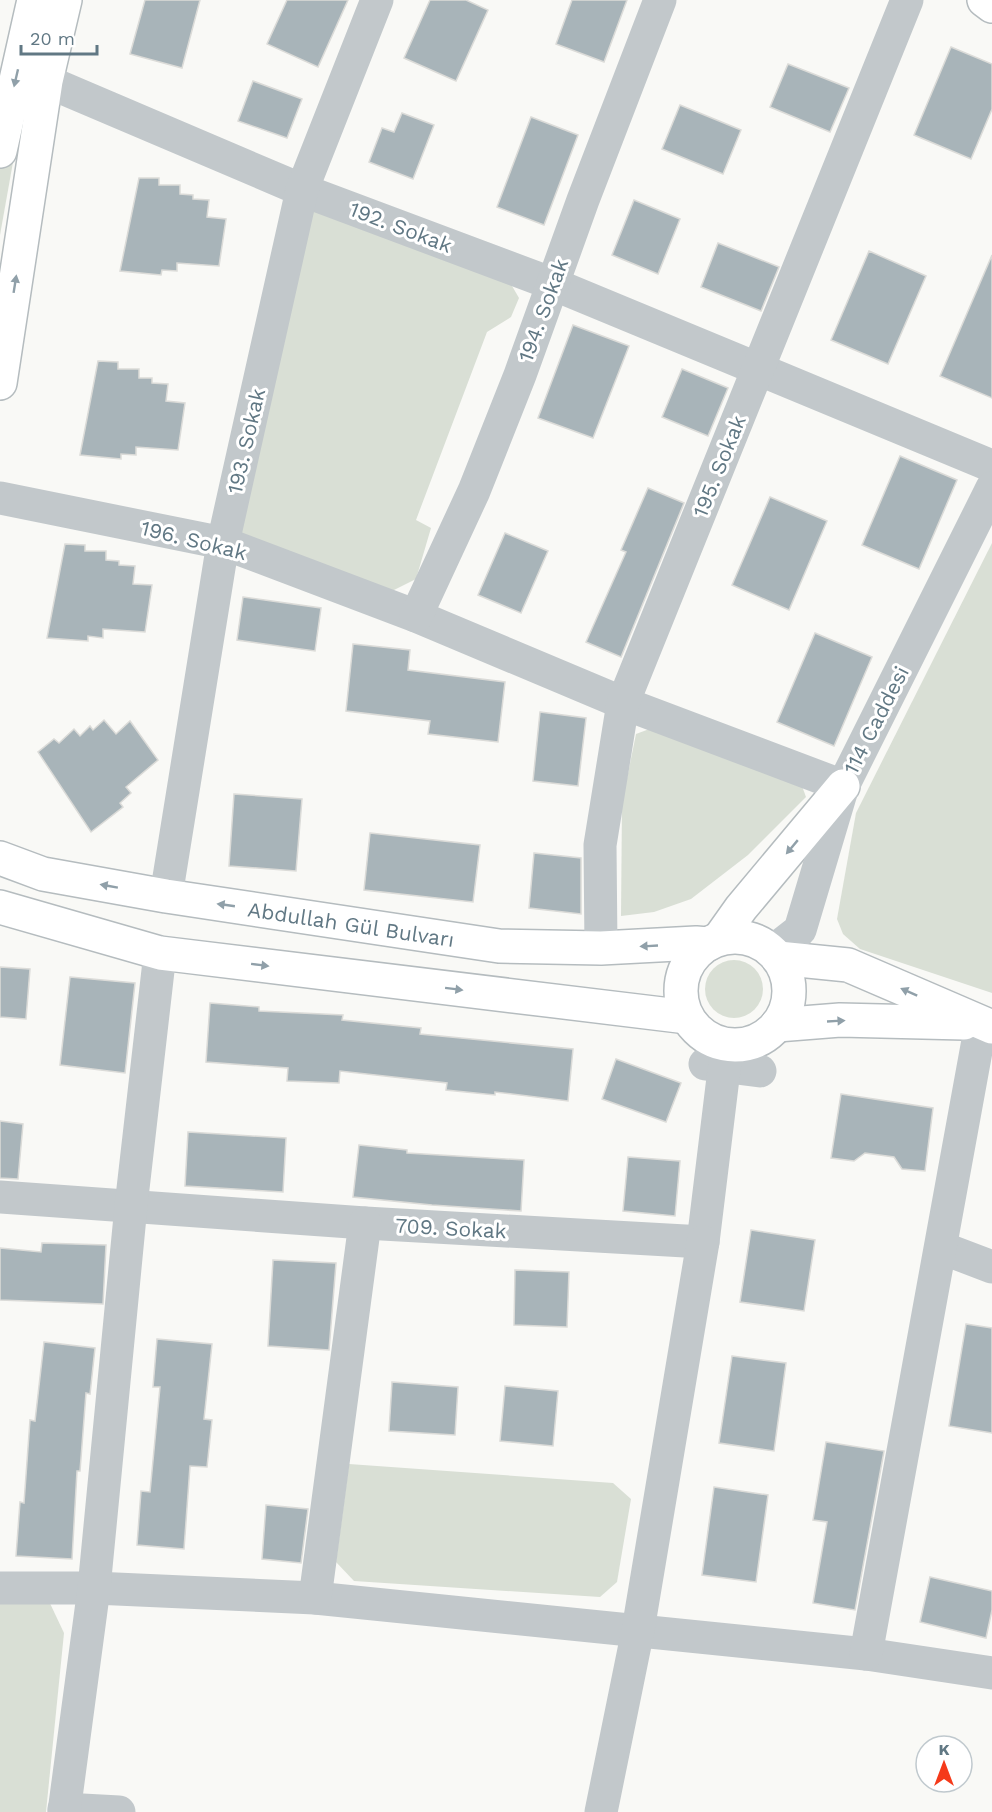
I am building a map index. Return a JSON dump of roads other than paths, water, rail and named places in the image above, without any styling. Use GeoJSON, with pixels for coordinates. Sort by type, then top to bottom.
{"type":"FeatureCollection","features":[{"type":"Feature","properties":{"kind":"main road"},"geometry":{"type":"LineString","coordinates":[[0,151],[33,0]]}},
{"type":"Feature","properties":{"kind":"main road"},"geometry":{"type":"LineString","coordinates":[[0,383],[46,81],[65,0]]}},
{"type":"Feature","properties":{"kind":"main road"},"geometry":{"type":"LineString","coordinates":[[984,0],[992,6]]}},
{"type":"Feature","properties":{"kind":"main road"},"geometry":{"type":"LineString","coordinates":[[713,942],[843,786]]}},
{"type":"Feature","properties":{"kind":"main road","name":"Abdullah Gül Bulvarı"},"geometry":{"type":"LineString","coordinates":[[0,858],[42,874],[166,896],[499,946],[601,948],[713,942]]}},
{"type":"Feature","properties":{"kind":"main road"},"geometry":{"type":"LineString","coordinates":[[0,907],[160,953],[687,1017]]}},
{"type":"Feature","properties":{"kind":"main road"},"geometry":{"type":"LineString","coordinates":[[733,937],[747,938],[761,943],[775,955],[787,974],[790,992],[786,1010],[777,1025],[767,1035],[754,1042],[741,1045],[719,1058],[711,1040],[697,1030],[687,1017],[681,1001],[681,985],[685,969],[694,954],[713,942],[733,937]]}},
{"type":"Feature","properties":{"kind":"main road"},"geometry":{"type":"LineString","coordinates":[[775,955],[848,965],[987,1026]]}},
{"type":"Feature","properties":{"kind":"main road"},"geometry":{"type":"LineString","coordinates":[[777,1025],[840,1020],[987,1026]]}},
{"type":"Feature","properties":{"kind":"street","name":"193. Sokak"},"geometry":{"type":"LineString","coordinates":[[166,896],[223,543],[302,190],[377,0]]}},
{"type":"Feature","properties":{"kind":"street","name":"194. Sokak"},"geometry":{"type":"LineString","coordinates":[[416,616],[474,491],[660,0]]}},
{"type":"Feature","properties":{"kind":"street","name":"195. Sokak"},"geometry":{"type":"LineString","coordinates":[[601,948],[600,845],[623,703],[907,0]]}},
{"type":"Feature","properties":{"kind":"street","name":"192. Sokak"},"geometry":{"type":"LineString","coordinates":[[46,81],[302,190],[553,284],[992,466]]}},
{"type":"Feature","properties":{"kind":"street","name":"114 Caddesi"},"geometry":{"type":"LineString","coordinates":[[775,955],[800,930],[843,786],[992,488]]}},
{"type":"Feature","properties":{"kind":"street","name":"196. Sokak"},"geometry":{"type":"LineString","coordinates":[[0,498],[223,543],[416,616],[623,703],[843,786]]}},
{"type":"Feature","properties":{"kind":"street"},"geometry":{"type":"LineString","coordinates":[[119,1812],[64,1811],[94,1588],[131,1206],[160,953]]}},
{"type":"Feature","properties":{"kind":"street"},"geometry":{"type":"LineString","coordinates":[[866,1654],[942,1248],[987,1026]]}},
{"type":"Feature","properties":{"kind":"street"},"geometry":{"type":"LineString","coordinates":[[601,1812],[638,1630],[704,1242],[719,1058],[760,1071]]}},
{"type":"Feature","properties":{"kind":"street","name":"709. Sokak"},"geometry":{"type":"LineString","coordinates":[[0,1197],[365,1223],[704,1242]]}},
{"type":"Feature","properties":{"kind":"street"},"geometry":{"type":"LineString","coordinates":[[315,1598],[365,1223]]}},
{"type":"Feature","properties":{"kind":"street"},"geometry":{"type":"LineString","coordinates":[[942,1248],[992,1267]]}},
{"type":"Feature","properties":{"kind":"street"},"geometry":{"type":"LineString","coordinates":[[0,1588],[94,1588],[315,1598],[866,1654],[992,1673]]}}]}
